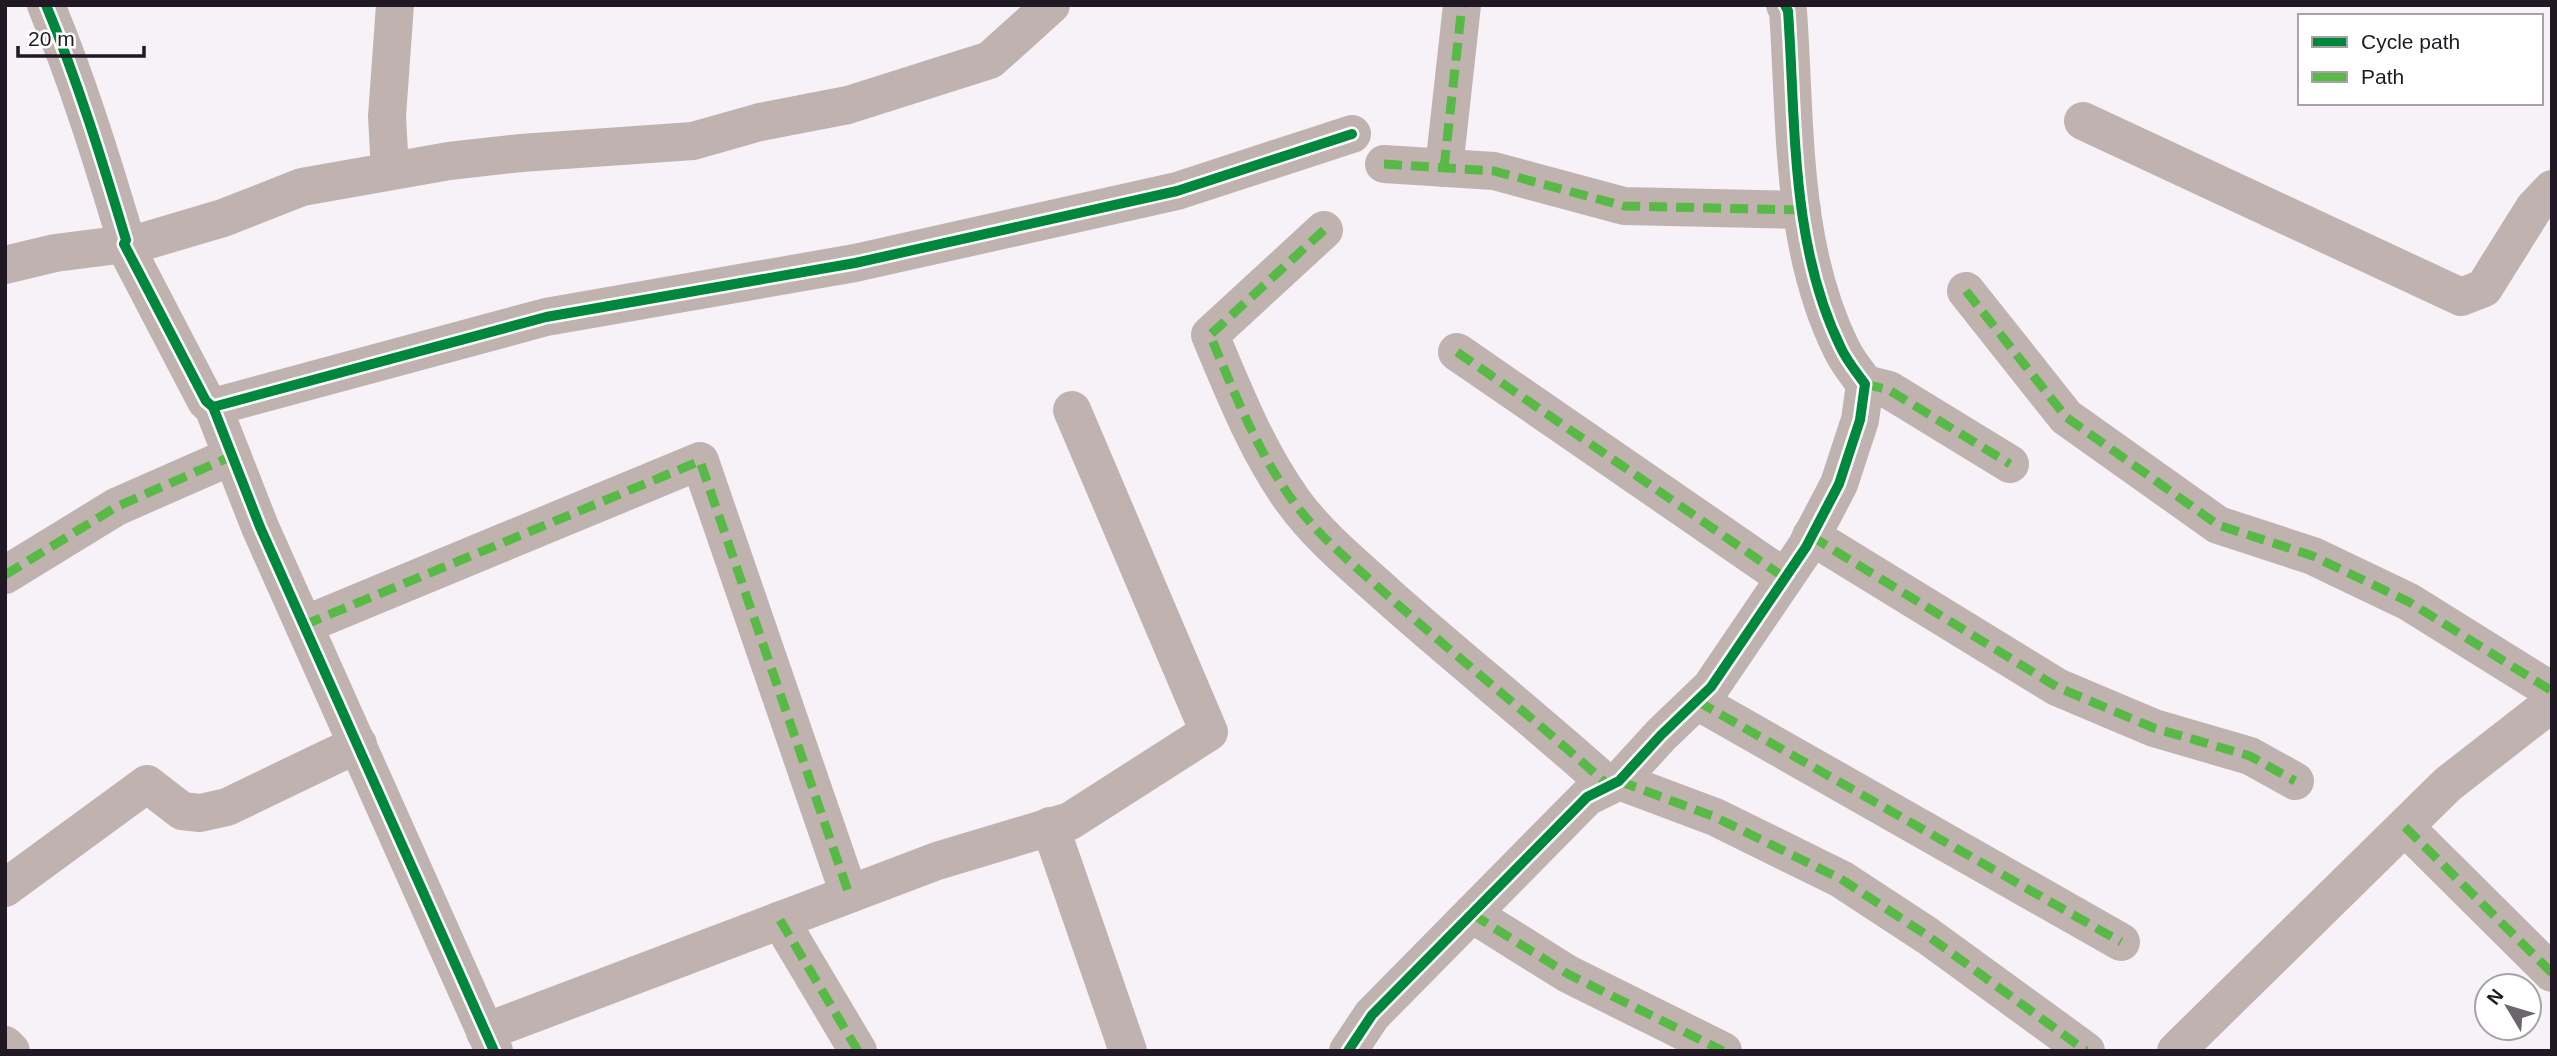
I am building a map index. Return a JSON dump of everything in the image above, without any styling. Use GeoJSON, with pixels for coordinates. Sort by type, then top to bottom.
{"type":"FeatureCollection","features":[{"type":"Feature","properties":{"kind":"street"},"geometry":{"type":"LineString","coordinates":[[46,5],[72,67],[95,137],[126,240],[124,244],[206,401],[213,407],[260,527],[489,1041],[780,920],[937,861],[1070,821],[1209,732],[1072,410]]}},
{"type":"Feature","properties":{"kind":"street"},"geometry":{"type":"LineString","coordinates":[[390,171],[387,116],[395,5]]}},
{"type":"Feature","properties":{"kind":"street"},"geometry":{"type":"LineString","coordinates":[[5,265],[55,253],[142,242],[223,218],[302,187],[390,171],[521,153],[693,141],[760,122],[848,106],[990,60],[1051,5]]}},
{"type":"Feature","properties":{"kind":"street"},"geometry":{"type":"LineString","coordinates":[[1444,168],[1462,5]]}},
{"type":"Feature","properties":{"kind":"street"},"geometry":{"type":"LineString","coordinates":[[1785,5],[1788,11],[1804,230],[1819,294],[1842,350],[1865,384],[1889,390],[2010,464]]}},
{"type":"Feature","properties":{"kind":"street"},"geometry":{"type":"LineString","coordinates":[[2083,121],[2461,297],[2484,288],[2533,208],[2552,189]]}},
{"type":"Feature","properties":{"kind":"street"},"geometry":{"type":"LineString","coordinates":[[213,407],[546,317],[855,263],[1177,191],[1352,134]]}},
{"type":"Feature","properties":{"kind":"street"},"geometry":{"type":"LineString","coordinates":[[1384,164],[1494,171],[1624,206],[1802,210]]}},
{"type":"Feature","properties":{"kind":"street"},"geometry":{"type":"LineString","coordinates":[[1324,230],[1210,335],[1250,429],[1294,502],[1341,553],[1429,633],[1614,784],[1715,817],[1841,879],[1928,936],[2086,1051]]}},
{"type":"Feature","properties":{"kind":"street"},"geometry":{"type":"LineString","coordinates":[[1966,290],[2066,417],[2218,525],[2313,556],[2409,602],[2552,691]]}},
{"type":"Feature","properties":{"kind":"street"},"geometry":{"type":"LineString","coordinates":[[1457,352],[1784,578]]}},
{"type":"Feature","properties":{"kind":"street"},"geometry":{"type":"LineString","coordinates":[[1348,1051],[1372,1015],[1587,797],[1614,784],[1711,687],[1811,537],[1839,484],[1860,420],[1865,384]]}},
{"type":"Feature","properties":{"kind":"street"},"geometry":{"type":"LineString","coordinates":[[5,575],[116,507],[232,456]]}},
{"type":"Feature","properties":{"kind":"street"},"geometry":{"type":"LineString","coordinates":[[304,625],[700,461],[849,894]]}},
{"type":"Feature","properties":{"kind":"street"},"geometry":{"type":"LineString","coordinates":[[1811,537],[2057,687],[2154,728],[2250,756],[2295,781]]}},
{"type":"Feature","properties":{"kind":"street"},"geometry":{"type":"LineString","coordinates":[[1697,701],[2121,942]]}},
{"type":"Feature","properties":{"kind":"street"},"geometry":{"type":"LineString","coordinates":[[2176,1051],[2448,784],[2552,703]]}},
{"type":"Feature","properties":{"kind":"street"},"geometry":{"type":"LineString","coordinates":[[5,888],[147,783],[182,811],[200,813],[227,807],[358,744]]}},
{"type":"Feature","properties":{"kind":"street"},"geometry":{"type":"LineString","coordinates":[[1050,826],[1128,1051]]}},
{"type":"Feature","properties":{"kind":"street"},"geometry":{"type":"LineString","coordinates":[[2405,827],[2552,972]]}},
{"type":"Feature","properties":{"kind":"street"},"geometry":{"type":"LineString","coordinates":[[1472,914],[1568,974],[1723,1051]]}},
{"type":"Feature","properties":{"kind":"street"},"geometry":{"type":"LineString","coordinates":[[780,920],[858,1051]]}},
{"type":"Feature","properties":{"kind":"street"},"geometry":{"type":"LineString","coordinates":[[5,1045],[11,1051]]}},
{"type":"Feature","properties":{"kind":"marked path"},"geometry":{"type":"LineString","coordinates":[[1444,168],[1462,5]]}},
{"type":"Feature","properties":{"kind":"marked path"},"geometry":{"type":"LineString","coordinates":[[1384,164],[1494,171],[1624,206],[1802,210]]}},
{"type":"Feature","properties":{"kind":"marked path"},"geometry":{"type":"LineString","coordinates":[[1324,230],[1210,335],[1257,442],[1293,501],[1326,539],[1609,786]]}},
{"type":"Feature","properties":{"kind":"marked path"},"geometry":{"type":"LineString","coordinates":[[1966,291],[2066,417],[2218,525],[2313,556],[2409,602],[2552,691]]}},
{"type":"Feature","properties":{"kind":"marked path"},"geometry":{"type":"LineString","coordinates":[[1457,352],[1785,578]]}},
{"type":"Feature","properties":{"kind":"marked path"},"geometry":{"type":"LineString","coordinates":[[1865,384],[1889,390],[2010,464]]}},
{"type":"Feature","properties":{"kind":"marked path"},"geometry":{"type":"LineString","coordinates":[[5,575],[116,507],[232,456]]}},
{"type":"Feature","properties":{"kind":"marked path"},"geometry":{"type":"LineString","coordinates":[[304,625],[700,461],[849,894]]}},
{"type":"Feature","properties":{"kind":"marked path"},"geometry":{"type":"LineString","coordinates":[[1811,536],[2057,687],[2154,728],[2250,756],[2295,781]]}},
{"type":"Feature","properties":{"kind":"marked path"},"geometry":{"type":"LineString","coordinates":[[1697,701],[2121,942]]}},
{"type":"Feature","properties":{"kind":"marked path"},"geometry":{"type":"LineString","coordinates":[[1619,781],[1715,817],[1841,879],[1928,936],[2086,1051]]}},
{"type":"Feature","properties":{"kind":"marked path"},"geometry":{"type":"LineString","coordinates":[[2405,827],[2552,973]]}},
{"type":"Feature","properties":{"kind":"marked path"},"geometry":{"type":"LineString","coordinates":[[1472,914],[1568,974],[1723,1051]]}},
{"type":"Feature","properties":{"kind":"marked path"},"geometry":{"type":"LineString","coordinates":[[780,920],[858,1051]]}},
{"type":"Feature","properties":{"kind":"cycle path"},"geometry":{"type":"LineString","coordinates":[[46,5],[89,121],[126,240],[124,244],[206,401],[213,407],[260,527],[494,1051]]}},
{"type":"Feature","properties":{"kind":"cycle path"},"geometry":{"type":"LineString","coordinates":[[1348,1051],[1372,1015],[1587,797],[1619,781],[1661,735],[1711,687],[1806,547],[1839,484],[1860,420],[1865,384],[1841,348],[1824,308],[1812,267],[1798,182],[1788,11],[1785,5]]}},
{"type":"Feature","properties":{"kind":"cycle path"},"geometry":{"type":"LineString","coordinates":[[213,407],[546,317],[855,263],[1177,191],[1352,134]]}}]}
